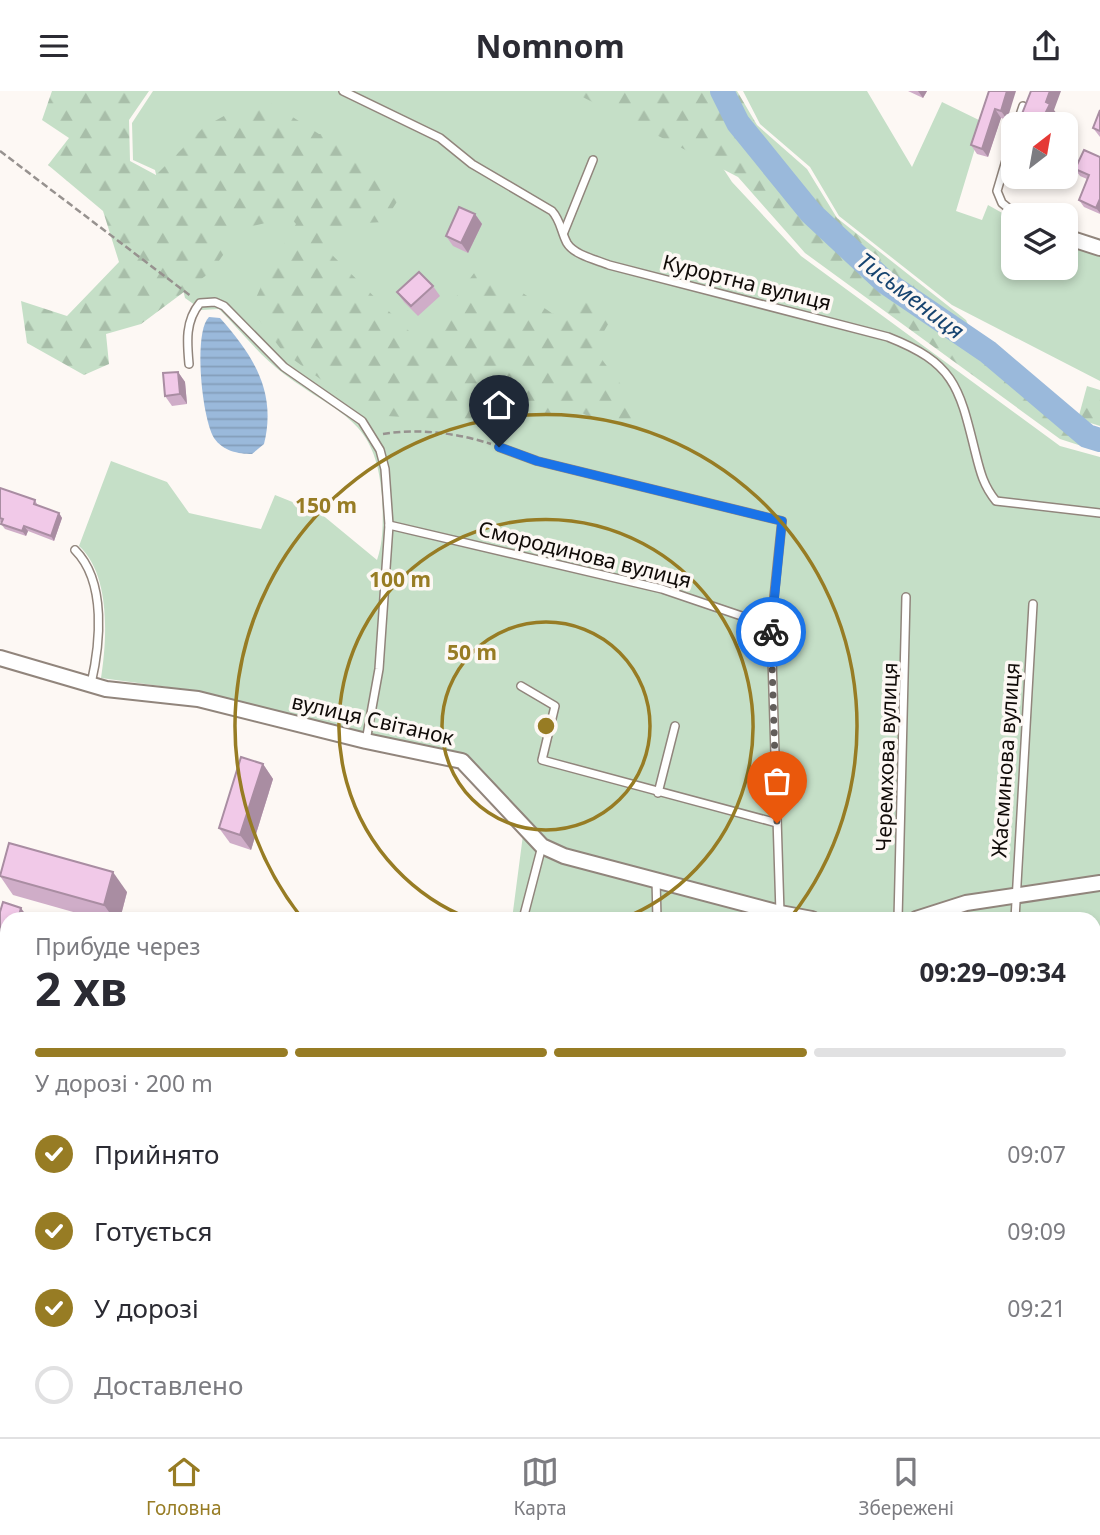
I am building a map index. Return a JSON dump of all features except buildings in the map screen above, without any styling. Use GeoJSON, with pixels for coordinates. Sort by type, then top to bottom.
{"type":"FeatureCollection","features":[{"type":"Feature","properties":{"kind":"street"},"geometry":{"type":"LineString","coordinates":[[1078,241],[1100,247]]}},
{"type":"Feature","properties":{"kind":"street","name":"вулиця Світанок"},"geometry":{"type":"LineString","coordinates":[[0,659],[91,684],[198,699],[366,741],[461,761],[542,845],[587,865],[656,879],[767,912]]}},
{"type":"Feature","properties":{"kind":"street"},"geometry":{"type":"LineString","coordinates":[[938,912],[966,903],[1100,883]]}},
{"type":"Feature","properties":{"kind":"lane","name":"Курортна вулиця"},"geometry":{"type":"LineString","coordinates":[[343,91],[440,138],[472,164],[552,211],[568,244],[578,252],[609,265],[888,337],[914,347],[937,362],[952,379],[965,410],[983,485],[996,501],[1100,513]]}},
{"type":"Feature","properties":{"kind":"lane"},"geometry":{"type":"LineString","coordinates":[[1021,112],[1023,106]]}},
{"type":"Feature","properties":{"kind":"lane"},"geometry":{"type":"LineString","coordinates":[[564,232],[593,160]]}},
{"type":"Feature","properties":{"kind":"lane"},"geometry":{"type":"LineString","coordinates":[[1001,178],[997,191],[1002,203]]}},
{"type":"Feature","properties":{"kind":"lane"},"geometry":{"type":"LineString","coordinates":[[189,364],[187,337],[193,311],[201,303],[215,302],[224,306],[284,367],[347,409],[373,436],[385,469],[389,525],[379,670],[366,741]]}},
{"type":"Feature","properties":{"kind":"lane"},"geometry":{"type":"LineString","coordinates":[[499,447],[537,461],[782,521],[771,626],[780,912]]}},
{"type":"Feature","properties":{"kind":"lane","name":"Смородинова вулиця"},"geometry":{"type":"LineString","coordinates":[[389,525],[662,589],[771,626]]}},
{"type":"Feature","properties":{"kind":"lane"},"geometry":{"type":"LineString","coordinates":[[75,550],[87,566],[96,598],[98,644],[91,684]]}},
{"type":"Feature","properties":{"kind":"lane","name":"Черемхова вулиця"},"geometry":{"type":"LineString","coordinates":[[898,912],[906,597]]}},
{"type":"Feature","properties":{"kind":"lane","name":"Жасминова вулиця"},"geometry":{"type":"LineString","coordinates":[[1015,912],[1033,604]]}},
{"type":"Feature","properties":{"kind":"lane"},"geometry":{"type":"LineString","coordinates":[[522,685],[555,706],[542,760],[777,823]]}},
{"type":"Feature","properties":{"kind":"lane"},"geometry":{"type":"LineString","coordinates":[[658,793],[675,726]]}},
{"type":"Feature","properties":{"kind":"lane"},"geometry":{"type":"LineString","coordinates":[[525,912],[542,845]]}},
{"type":"Feature","properties":{"kind":"lane"},"geometry":{"type":"LineString","coordinates":[[656,879],[657,912]]}},
{"type":"Feature","properties":{"kind":"path"},"geometry":{"type":"LineString","coordinates":[[0,151],[99,223],[201,303]]}},
{"type":"Feature","properties":{"kind":"path"},"geometry":{"type":"LineString","coordinates":[[373,436],[399,432],[431,432],[464,436],[499,447]]}},
{"type":"Feature","properties":{"kind":"green space"},"geometry":{"type":"Polygon","coordinates":[[[52,91],[149,91],[129,120],[130,161],[156,175],[204,127],[260,96],[319,134],[338,134],[400,197],[384,222],[346,224],[323,246],[421,343],[481,264],[553,314],[582,291],[611,319],[594,349],[643,414],[628,435],[563,404],[549,415],[495,403],[472,421],[370,415],[283,352],[251,309],[268,271],[296,224],[290,217],[241,229],[212,271],[141,324],[106,334],[109,364],[84,375],[27,343],[21,301],[67,316],[119,262],[103,211],[48,165],[69,138],[42,120],[52,91]]]}},
{"type":"Feature","properties":{"kind":"green space"},"geometry":{"type":"Polygon","coordinates":[[[153,91],[666,91],[685,110],[732,182],[801,256],[1060,446],[1100,457],[1100,912],[513,912],[523,835],[460,768],[355,745],[357,732],[197,691],[101,678],[105,645],[102,590],[97,573],[79,546],[111,461],[167,482],[189,513],[261,529],[275,495],[320,513],[377,560],[383,520],[378,470],[372,450],[352,421],[275,367],[219,309],[202,310],[185,298],[155,170],[133,160],[132,123],[153,91]]]}},
{"type":"Feature","properties":{"kind":"green space"},"geometry":{"type":"Polygon","coordinates":[[[571,91],[737,91],[757,125],[807,169],[837,218],[966,320],[982,355],[1100,449],[1100,452],[1060,439],[805,253],[738,177],[571,91]]]}},
{"type":"Feature","properties":{"kind":"green space"},"geometry":{"type":"Polygon","coordinates":[[[743,91],[867,91],[912,167],[942,102],[983,122],[956,211],[982,220],[988,205],[1001,212],[1001,280],[1078,280],[1078,246],[1100,252],[1100,381],[952,305],[839,216],[810,167],[760,124],[743,91]]]}},
{"type":"Feature","properties":{"kind":"green space"},"geometry":{"type":"Polygon","coordinates":[[[1087,386],[1100,390],[1100,426],[1078,419],[1087,386]]]}},
{"type":"Feature","properties":{"kind":"water"},"geometry":{"type":"Polygon","coordinates":[[[209,317],[220,318],[243,346],[259,375],[267,408],[267,425],[264,444],[252,454],[226,449],[214,438],[210,428],[203,395],[200,357],[204,326],[209,317]]]}},
{"type":"Feature","properties":{"kind":"waterway","name":"Тисьмениця"},"geometry":{"type":"LineString","coordinates":[[722,91],[738,123],[811,213],[885,282],[988,352],[1087,436],[1100,440]]}},
{"type":"Feature","properties":{"kind":"way so far"},"geometry":{"type":"LineString","coordinates":[[771,632],[777,823]]}},
{"type":"Feature","properties":{"kind":"route"},"geometry":{"type":"LineString","coordinates":[[499,447],[537,461],[782,521],[771,632]]}}]}
